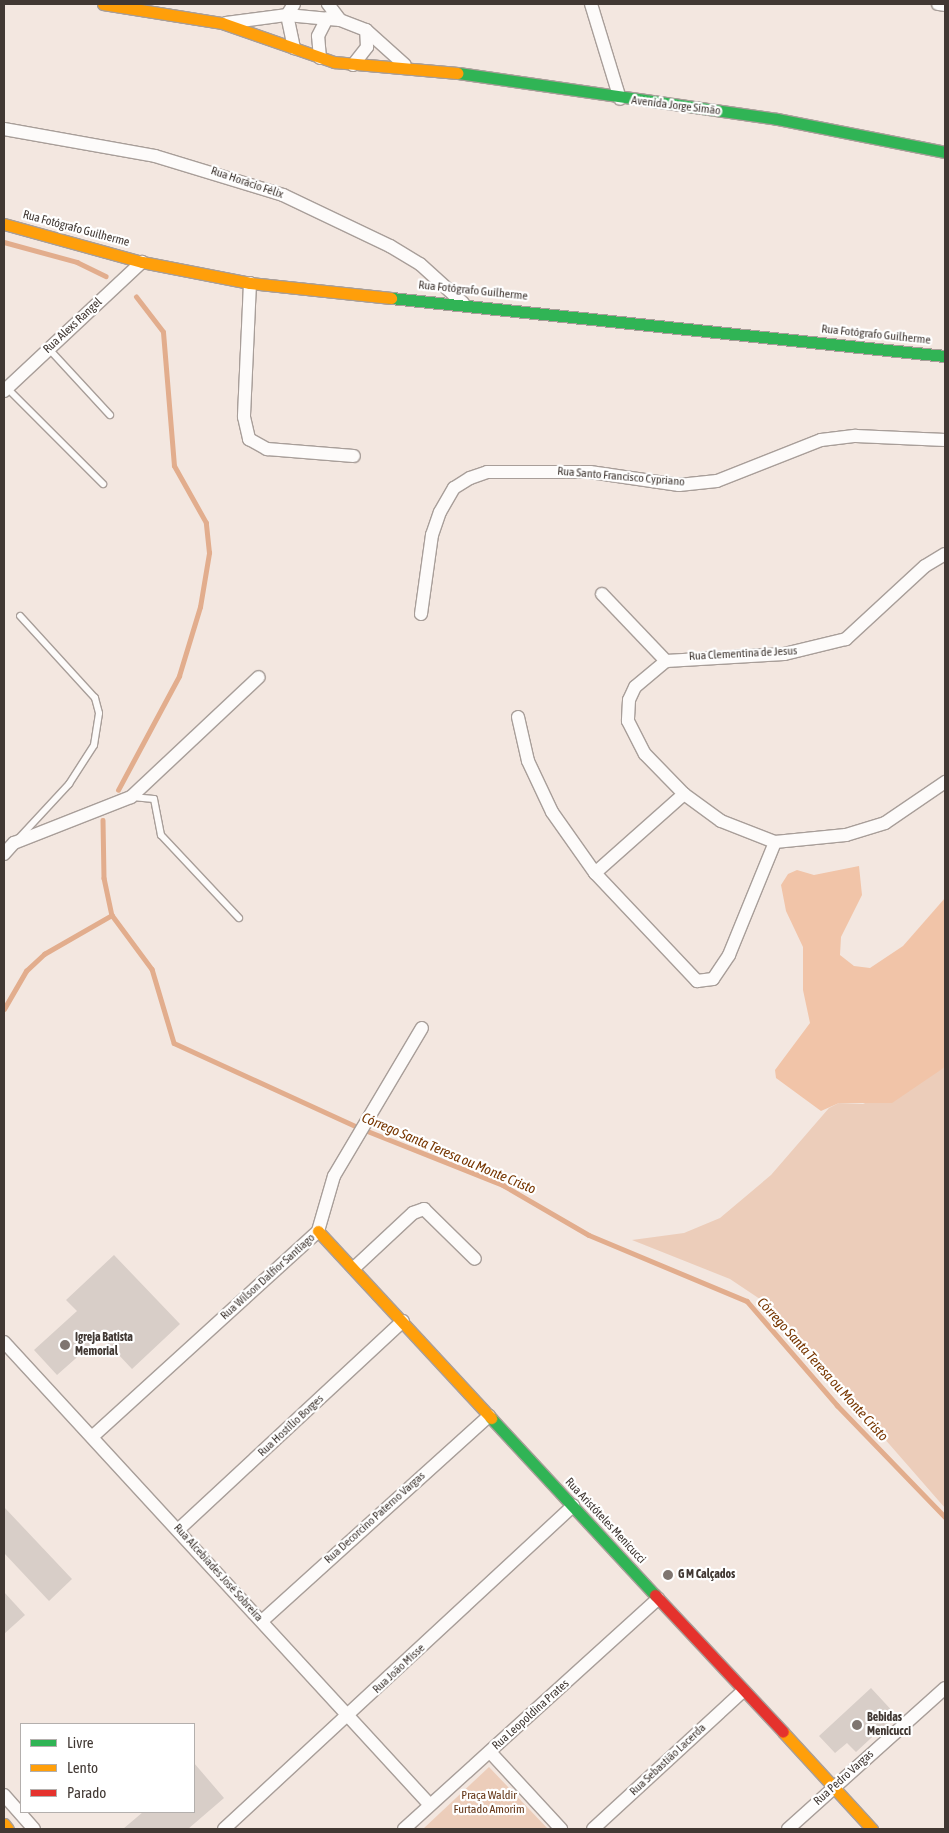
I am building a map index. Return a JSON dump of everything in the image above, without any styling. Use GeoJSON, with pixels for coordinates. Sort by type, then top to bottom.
{"type":"FeatureCollection","features":[{"type":"Feature","properties":{"kind":"main road","name":"Avenida Jorge Simão"},"geometry":{"type":"LineString","coordinates":[[103,4],[222,23],[320,58],[353,65],[405,65],[620,99],[777,119],[945,152]]}},
{"type":"Feature","properties":{"kind":"main road","name":"Rua Fotógrafo Guilherme"},"geometry":{"type":"LineString","coordinates":[[4,224],[142,262],[250,283],[463,303],[945,356]]}},
{"type":"Feature","properties":{"kind":"main road","name":"Rua Aristóteles Menicucci"},"geometry":{"type":"LineString","coordinates":[[318,1231],[872,1829]]}},
{"type":"Feature","properties":{"kind":"main road"},"geometry":{"type":"LineString","coordinates":[[4,1824],[8,1829]]}},
{"type":"Feature","properties":{"kind":"street"},"geometry":{"type":"LineString","coordinates":[[294,4],[287,16],[294,48]]}},
{"type":"Feature","properties":{"kind":"street"},"geometry":{"type":"LineString","coordinates":[[320,58],[318,36],[334,19],[328,4]]}},
{"type":"Feature","properties":{"kind":"street"},"geometry":{"type":"LineString","coordinates":[[591,4],[620,99]]}},
{"type":"Feature","properties":{"kind":"street"},"geometry":{"type":"LineString","coordinates":[[938,4],[945,5]]}},
{"type":"Feature","properties":{"kind":"street","name":"Avenida Jorge Simão"},"geometry":{"type":"LineString","coordinates":[[222,23],[287,16],[334,19],[366,30],[405,65]]}},
{"type":"Feature","properties":{"kind":"street"},"geometry":{"type":"LineString","coordinates":[[353,65],[367,47],[366,30]]}},
{"type":"Feature","properties":{"kind":"street","name":"Rua Horácio Félix"},"geometry":{"type":"LineString","coordinates":[[4,129],[155,156],[283,194],[405,255],[463,303]]}},
{"type":"Feature","properties":{"kind":"street","name":"Rua Alexs Rangel"},"geometry":{"type":"LineString","coordinates":[[5,389],[142,262]]}},
{"type":"Feature","properties":{"kind":"street"},"geometry":{"type":"LineString","coordinates":[[250,283],[244,417],[249,440],[267,449],[354,456]]}},
{"type":"Feature","properties":{"kind":"street","name":"Rua Santo Francisco Cypriano"},"geometry":{"type":"LineString","coordinates":[[421,614],[440,512],[454,488],[470,478],[488,472],[590,472],[679,485],[717,481],[821,440],[856,436],[945,440]]}},
{"type":"Feature","properties":{"kind":"street","name":"Rua Clementina de Jesus"},"geometry":{"type":"LineString","coordinates":[[666,661],[784,654],[846,639],[925,566],[945,554]]}},
{"type":"Feature","properties":{"kind":"street"},"geometry":{"type":"LineString","coordinates":[[602,594],[666,661],[635,687],[628,700],[628,721],[645,754],[684,794],[721,821],[775,842],[846,835],[885,822],[945,782]]}},
{"type":"Feature","properties":{"kind":"street"},"geometry":{"type":"LineString","coordinates":[[4,854],[14,843],[131,797],[259,677]]}},
{"type":"Feature","properties":{"kind":"street"},"geometry":{"type":"LineString","coordinates":[[518,717],[536,783],[595,873],[697,980],[706,981],[729,956],[775,842]]}},
{"type":"Feature","properties":{"kind":"street"},"geometry":{"type":"LineString","coordinates":[[595,873],[684,794]]}},
{"type":"Feature","properties":{"kind":"street","name":"Rua Wilson Dalfior Santiago"},"geometry":{"type":"LineString","coordinates":[[92,1437],[318,1231],[327,1194],[357,1137],[422,1028]]}},
{"type":"Feature","properties":{"kind":"street"},"geometry":{"type":"LineString","coordinates":[[354,1268],[413,1213],[424,1209],[475,1259]]}},
{"type":"Feature","properties":{"kind":"street","name":"Rua Hostílio Borges"},"geometry":{"type":"LineString","coordinates":[[178,1530],[403,1321]]}},
{"type":"Feature","properties":{"kind":"street","name":"Rua Alcebiades José Sobreira"},"geometry":{"type":"LineString","coordinates":[[4,1342],[430,1805]]}},
{"type":"Feature","properties":{"kind":"street","name":"Rua Decorcino Paterno Vargas"},"geometry":{"type":"LineString","coordinates":[[262,1621],[489,1416]]}},
{"type":"Feature","properties":{"kind":"street","name":"Rua João Misse"},"geometry":{"type":"LineString","coordinates":[[224,1829],[348,1717],[573,1506]]}},
{"type":"Feature","properties":{"kind":"street","name":"Rua Leopoldina Prates"},"geometry":{"type":"LineString","coordinates":[[404,1829],[658,1599]]}},
{"type":"Feature","properties":{"kind":"street","name":"Rua Pedro Vargas"},"geometry":{"type":"LineString","coordinates":[[788,1829],[945,1688]]}},
{"type":"Feature","properties":{"kind":"street","name":"Rua Sebastião Lacerda"},"geometry":{"type":"LineString","coordinates":[[593,1829],[744,1691]]}},
{"type":"Feature","properties":{"kind":"street"},"geometry":{"type":"LineString","coordinates":[[490,1752],[561,1829]]}},
{"type":"Feature","properties":{"kind":"street"},"geometry":{"type":"LineString","coordinates":[[4,1795],[34,1829]]}},
{"type":"Feature","properties":{"kind":"lane"},"geometry":{"type":"LineString","coordinates":[[49,349],[110,415]]}},
{"type":"Feature","properties":{"kind":"lane"},"geometry":{"type":"LineString","coordinates":[[5,389],[103,484]]}},
{"type":"Feature","properties":{"kind":"lane"},"geometry":{"type":"LineString","coordinates":[[14,843],[69,784],[94,745],[98,728],[95,698],[20,616]]}},
{"type":"Feature","properties":{"kind":"lane"},"geometry":{"type":"LineString","coordinates":[[131,797],[154,799],[161,835],[239,918]]}},
{"type":"Feature","properties":{"kind":"green space"},"geometry":{"type":"Polygon","coordinates":[[[945,1067],[945,1508],[766,1303],[730,1279],[632,1240],[684,1233],[720,1218],[771,1175],[829,1108],[839,1103],[863,1104],[945,1067]]]}},
{"type":"Feature","properties":{"kind":"green space","name":"Praça Waldir Furtado Amorim"},"geometry":{"type":"Polygon","coordinates":[[[489,1767],[548,1829],[423,1829],[489,1767]]]}},
{"type":"Feature","properties":{"kind":"shaded area"},"geometry":{"type":"Polygon","coordinates":[[[859,866],[862,895],[841,937],[840,955],[854,966],[870,968],[903,946],[945,898],[945,1067],[892,1103],[839,1103],[821,1111],[776,1078],[775,1070],[810,1023],[803,990],[803,947],[786,911],[781,885],[788,874],[797,870],[814,875],[859,866]]]}},
{"type":"Feature","properties":{"kind":"building"},"geometry":{"type":"Polygon","coordinates":[[[114,1255],[180,1324],[132,1369],[101,1336],[57,1375],[34,1350],[77,1311],[66,1300],[114,1255]]]}},
{"type":"Feature","properties":{"kind":"building"},"geometry":{"type":"Polygon","coordinates":[[[4,1507],[72,1579],[49,1601],[4,1553],[4,1507]]]}},
{"type":"Feature","properties":{"kind":"building"},"geometry":{"type":"Polygon","coordinates":[[[4,1592],[25,1615],[4,1634],[4,1592]]]}},
{"type":"Feature","properties":{"kind":"building","name":"Bebidas Menicucci"},"geometry":{"type":"Polygon","coordinates":[[[871,1688],[896,1715],[856,1752],[847,1743],[835,1753],[819,1736],[871,1688]]]}},
{"type":"Feature","properties":{"kind":"building"},"geometry":{"type":"Polygon","coordinates":[[[195,1764],[224,1798],[188,1829],[123,1829],[142,1813],[195,1813],[195,1764]]]}},
{"type":"Feature","properties":{"kind":"waterway","name":"Córrego Santa Teresa ou Monte Cristo"},"geometry":{"type":"LineString","coordinates":[[4,242],[77,262],[106,276]]}},
{"type":"Feature","properties":{"kind":"waterway","name":"Córrego Santa Teresa ou Monte Cristo"},"geometry":{"type":"LineString","coordinates":[[118,790],[179,676],[200,607],[209,553],[206,523],[174,466],[163,332],[136,297]]}},
{"type":"Feature","properties":{"kind":"waterway","name":"Córrego Santa Teresa ou Monte Cristo"},"geometry":{"type":"LineString","coordinates":[[103,820],[104,878],[112,915],[152,969],[174,1043],[360,1128],[503,1185],[589,1235],[747,1301],[837,1405],[945,1517]]}},
{"type":"Feature","properties":{"kind":"waterway"},"geometry":{"type":"LineString","coordinates":[[4,1009],[26,971],[44,954],[112,915]]}},
{"type":"Feature","properties":{"kind":"traffic: fast"},"geometry":{"type":"LineString","coordinates":[[458,73],[777,119],[945,152]]}},
{"type":"Feature","properties":{"kind":"traffic: fast"},"geometry":{"type":"LineString","coordinates":[[391,298],[945,356]]}},
{"type":"Feature","properties":{"kind":"traffic: fast"},"geometry":{"type":"LineString","coordinates":[[491,1418],[655,1595]]}},
{"type":"Feature","properties":{"kind":"traffic: slow"},"geometry":{"type":"LineString","coordinates":[[103,4],[222,23],[334,62],[458,73]]}},
{"type":"Feature","properties":{"kind":"traffic: slow"},"geometry":{"type":"LineString","coordinates":[[4,224],[142,262],[250,283],[391,298]]}},
{"type":"Feature","properties":{"kind":"traffic: slow"},"geometry":{"type":"LineString","coordinates":[[318,1231],[491,1418]]}},
{"type":"Feature","properties":{"kind":"traffic: slow"},"geometry":{"type":"LineString","coordinates":[[783,1732],[872,1829]]}},
{"type":"Feature","properties":{"kind":"traffic: slow"},"geometry":{"type":"LineString","coordinates":[[4,1824],[8,1829]]}},
{"type":"Feature","properties":{"kind":"traffic: jam"},"geometry":{"type":"LineString","coordinates":[[655,1595],[783,1732]]}},
{"type":"Feature","properties":{"kind":"place","name":"Igreja Batista Memorial"},"geometry":{"type":"Point","coordinates":[65,1345]}},
{"type":"Feature","properties":{"kind":"place","name":"G M Calçados"},"geometry":{"type":"Point","coordinates":[668,1575]}},
{"type":"Feature","properties":{"kind":"place","name":"Bebidas Menicucci"},"geometry":{"type":"Point","coordinates":[857,1725]}}]}
